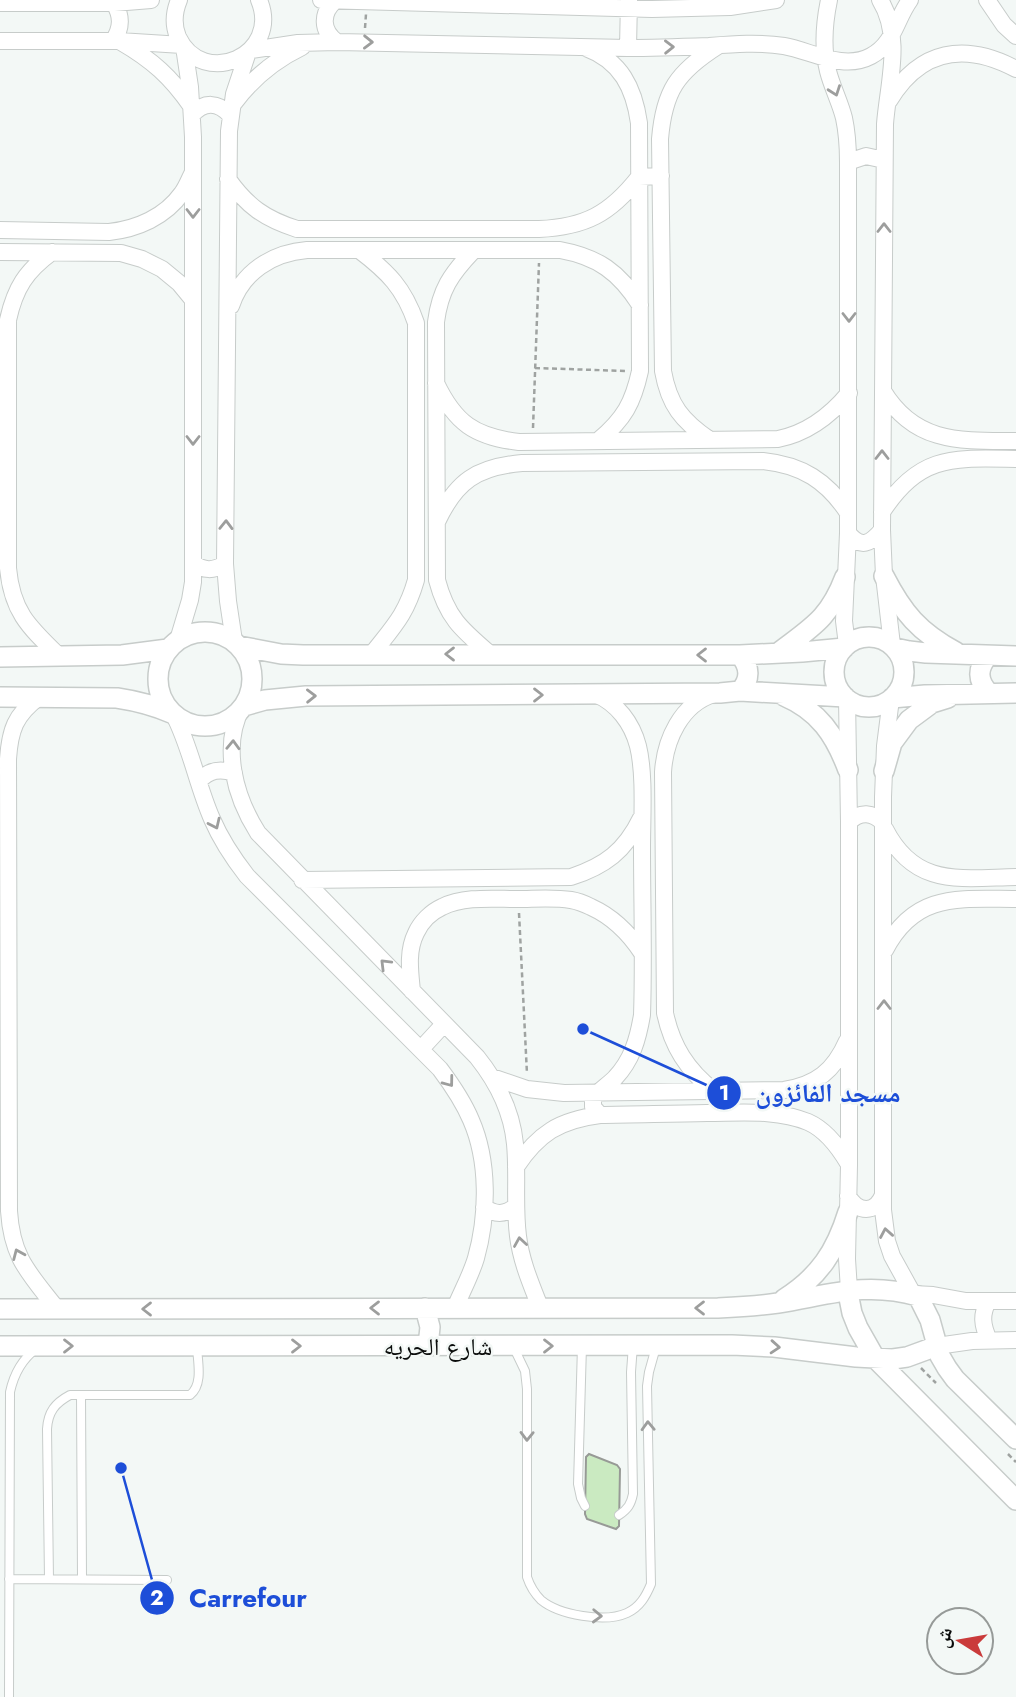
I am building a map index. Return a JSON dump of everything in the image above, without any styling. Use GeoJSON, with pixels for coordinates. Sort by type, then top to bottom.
{"type":"FeatureCollection","features":[{"type":"Feature","properties":{"kind":"street"},"geometry":{"type":"LineString","coordinates":[[0,3],[114,3],[151,0]]}},
{"type":"Feature","properties":{"kind":"street"},"geometry":{"type":"LineString","coordinates":[[179,0],[174,19],[183,46],[192,111],[194,171],[193,582],[190,600],[173,644],[162,659],[157,682],[165,705],[183,732],[211,818],[233,858],[247,876],[440,1069],[458,1094],[472,1121],[481,1151],[484,1207],[475,1259],[455,1308]]}},
{"type":"Feature","properties":{"kind":"street"},"geometry":{"type":"LineString","coordinates":[[258,0],[262,8],[263,23],[259,37],[237,80],[230,111],[225,564],[236,644],[245,655],[251,675],[251,686],[235,720],[233,773],[238,794],[257,833],[477,1057],[492,1077],[511,1120],[515,1144],[518,1236],[540,1307]]}},
{"type":"Feature","properties":{"kind":"street"},"geometry":{"type":"LineString","coordinates":[[321,0],[730,7],[776,0]]}},
{"type":"Feature","properties":{"kind":"street"},"geometry":{"type":"LineString","coordinates":[[829,0],[825,20],[825,57],[848,141],[849,514],[845,577],[845,647]]}},
{"type":"Feature","properties":{"kind":"street"},"geometry":{"type":"LineString","coordinates":[[880,0],[890,22],[892,35],[884,160],[881,530],[893,647],[904,670],[901,685],[891,699],[884,771],[883,1210],[892,1256],[913,1294],[918,1296],[927,1311],[937,1346],[947,1368],[1011,1446]]}},
{"type":"Feature","properties":{"kind":"street"},"geometry":{"type":"LineString","coordinates":[[0,41],[116,41],[183,46],[195,57],[222,64],[236,60],[250,51],[337,41],[628,48],[759,44],[782,46],[850,63],[875,55],[885,46],[909,0]]}},
{"type":"Feature","properties":{"kind":"street"},"geometry":{"type":"LineString","coordinates":[[987,0],[1004,25],[1016,36]]}},
{"type":"Feature","properties":{"kind":"street"},"geometry":{"type":"LineString","coordinates":[[335,1],[326,11],[324,25],[331,38],[337,41]]}},
{"type":"Feature","properties":{"kind":"street"},"geometry":{"type":"LineString","coordinates":[[114,3],[120,18],[116,41]]}},
{"type":"Feature","properties":{"kind":"street"},"geometry":{"type":"LineString","coordinates":[[628,48],[629,4]]}},
{"type":"Feature","properties":{"kind":"street"},"geometry":{"type":"LineString","coordinates":[[116,41],[140,53],[160,68],[177,87],[192,111]]}},
{"type":"Feature","properties":{"kind":"street"},"geometry":{"type":"LineString","coordinates":[[230,111],[242,92],[274,63],[311,42]]}},
{"type":"Feature","properties":{"kind":"street"},"geometry":{"type":"LineString","coordinates":[[577,45],[597,52],[614,65],[627,82],[636,101],[639,122],[640,371],[636,392],[627,411],[615,427],[599,440]]}},
{"type":"Feature","properties":{"kind":"street"},"geometry":{"type":"LineString","coordinates":[[710,440],[682,418],[666,388],[663,371],[660,139],[666,102],[674,84],[686,69],[718,45]]}},
{"type":"Feature","properties":{"kind":"street"},"geometry":{"type":"LineString","coordinates":[[886,106],[905,79],[921,66],[939,57],[960,52],[979,54],[1016,69]]}},
{"type":"Feature","properties":{"kind":"street"},"geometry":{"type":"LineString","coordinates":[[192,111],[210,104],[230,111]]}},
{"type":"Feature","properties":{"kind":"street"},"geometry":{"type":"LineString","coordinates":[[848,162],[866,156],[884,160]]}},
{"type":"Feature","properties":{"kind":"street"},"geometry":{"type":"LineString","coordinates":[[0,230],[121,231],[144,224],[165,211],[182,193],[194,171]]}},
{"type":"Feature","properties":{"kind":"street"},"geometry":{"type":"LineString","coordinates":[[228,179],[250,206],[280,224],[297,229],[539,229],[561,228],[597,216],[620,199],[639,177],[661,176]]}},
{"type":"Feature","properties":{"kind":"street"},"geometry":{"type":"LineString","coordinates":[[559,250],[564,247],[566,239],[561,228]]}},
{"type":"Feature","properties":{"kind":"street"},"geometry":{"type":"LineString","coordinates":[[296,251],[291,240],[297,229]]}},
{"type":"Feature","properties":{"kind":"street"},"geometry":{"type":"LineString","coordinates":[[121,231],[127,242],[121,253]]}},
{"type":"Feature","properties":{"kind":"street"},"geometry":{"type":"LineString","coordinates":[[359,250],[391,276],[402,290],[416,323],[416,580],[404,612],[372,654]]}},
{"type":"Feature","properties":{"kind":"street"},"geometry":{"type":"LineString","coordinates":[[228,314],[234,296],[252,272],[276,256],[296,251],[559,250],[589,258],[615,273],[640,305]]}},
{"type":"Feature","properties":{"kind":"street"},"geometry":{"type":"LineString","coordinates":[[0,251],[121,253],[162,269],[179,283],[193,300]]}},
{"type":"Feature","properties":{"kind":"street"},"geometry":{"type":"LineString","coordinates":[[473,251],[457,268],[442,293],[436,322],[437,580],[450,614],[460,628],[490,654]]}},
{"type":"Feature","properties":{"kind":"street"},"geometry":{"type":"LineString","coordinates":[[52,252],[27,274],[4,318],[5,582],[31,629],[59,656]]}},
{"type":"Feature","properties":{"kind":"street"},"geometry":{"type":"LineString","coordinates":[[416,323],[424,318],[436,322]]}},
{"type":"Feature","properties":{"kind":"street"},"geometry":{"type":"LineString","coordinates":[[640,371],[649,376],[663,371]]}},
{"type":"Feature","properties":{"kind":"street"},"geometry":{"type":"LineString","coordinates":[[436,383],[454,414],[467,425],[499,440],[532,441],[778,439],[791,437],[808,429],[831,413],[849,393]]}},
{"type":"Feature","properties":{"kind":"street"},"geometry":{"type":"LineString","coordinates":[[883,390],[891,405],[906,420],[942,437],[1009,441],[1016,432]]}},
{"type":"Feature","properties":{"kind":"street"},"geometry":{"type":"LineString","coordinates":[[778,439],[785,450],[778,462]]}},
{"type":"Feature","properties":{"kind":"street"},"geometry":{"type":"LineString","coordinates":[[499,440],[493,453],[500,465]]}},
{"type":"Feature","properties":{"kind":"street"},"geometry":{"type":"LineString","coordinates":[[960,440],[954,449],[956,456],[960,458]]}},
{"type":"Feature","properties":{"kind":"street"},"geometry":{"type":"LineString","coordinates":[[882,512],[906,481],[941,462],[960,458],[1016,459]]}},
{"type":"Feature","properties":{"kind":"street"},"geometry":{"type":"LineString","coordinates":[[437,522],[444,506],[468,480],[500,465],[522,463],[778,462],[810,474],[838,498],[849,514]]}},
{"type":"Feature","properties":{"kind":"street"},"geometry":{"type":"LineString","coordinates":[[848,533],[855,540],[865,543],[874,539],[881,530]]}},
{"type":"Feature","properties":{"kind":"street"},"geometry":{"type":"LineString","coordinates":[[193,563],[209,570],[218,569],[225,564]]}},
{"type":"Feature","properties":{"kind":"street"},"geometry":{"type":"LineString","coordinates":[[884,576],[897,601],[914,623],[935,640],[960,654]]}},
{"type":"Feature","properties":{"kind":"street"},"geometry":{"type":"LineString","coordinates":[[778,654],[827,613],[838,596],[845,577]]}},
{"type":"Feature","properties":{"kind":"street"},"geometry":{"type":"LineString","coordinates":[[416,580],[420,586],[426,588],[433,586],[437,580]]}},
{"type":"Feature","properties":{"kind":"street"},"geometry":{"type":"LineString","coordinates":[[0,657],[122,655],[173,644],[187,635],[206,631],[216,633],[236,644],[281,654],[740,655],[845,647]]}},
{"type":"Feature","properties":{"kind":"street"},"geometry":{"type":"LineString","coordinates":[[1016,656],[909,651],[869,637],[853,641],[845,647],[835,664],[840,690],[846,698],[848,770],[847,1259],[852,1313],[875,1358],[1016,1500]]}},
{"type":"Feature","properties":{"kind":"street"},"geometry":{"type":"LineString","coordinates":[[740,655],[748,669],[746,685],[740,691]]}},
{"type":"Feature","properties":{"kind":"street"},"geometry":{"type":"LineString","coordinates":[[988,656],[979,670],[983,687],[989,693]]}},
{"type":"Feature","properties":{"kind":"street"},"geometry":{"type":"LineString","coordinates":[[0,696],[117,698],[154,705],[184,722],[209,726],[222,723],[243,706],[265,700],[306,696],[740,691],[846,698],[860,705],[876,706],[891,699],[925,695],[1016,693]]}},
{"type":"Feature","properties":{"kind":"street"},"geometry":{"type":"LineString","coordinates":[[714,1091],[690,1070],[681,1057],[668,1029],[665,1013],[664,760],[677,725],[688,710],[702,698],[720,693]]}},
{"type":"Feature","properties":{"kind":"street"},"geometry":{"type":"LineString","coordinates":[[776,693],[814,714],[829,730],[841,749],[848,770]]}},
{"type":"Feature","properties":{"kind":"street"},"geometry":{"type":"LineString","coordinates":[[595,694],[608,700],[621,712],[634,735],[641,761],[642,816],[642,1015],[634,1050],[625,1066],[593,1098],[594,1110],[600,1115]]}},
{"type":"Feature","properties":{"kind":"street"},"geometry":{"type":"LineString","coordinates":[[884,771],[892,743],[909,720],[932,703],[960,695]]}},
{"type":"Feature","properties":{"kind":"street"},"geometry":{"type":"LineString","coordinates":[[39,697],[19,715],[4,757],[5,1229],[31,1278],[57,1309]]}},
{"type":"Feature","properties":{"kind":"street"},"geometry":{"type":"LineString","coordinates":[[641,761],[652,755],[664,760]]}},
{"type":"Feature","properties":{"kind":"street"},"geometry":{"type":"LineString","coordinates":[[199,780],[211,771],[226,770],[233,773]]}},
{"type":"Feature","properties":{"kind":"street"},"geometry":{"type":"LineString","coordinates":[[849,822],[860,814],[878,818],[903,856],[917,867],[933,874],[950,878],[1016,877]]}},
{"type":"Feature","properties":{"kind":"street"},"geometry":{"type":"LineString","coordinates":[[302,880],[570,877],[589,871],[614,855],[633,833],[642,816]]}},
{"type":"Feature","properties":{"kind":"street"},"geometry":{"type":"LineString","coordinates":[[570,877],[576,884],[576,892],[571,900]]}},
{"type":"Feature","properties":{"kind":"street"},"geometry":{"type":"LineString","coordinates":[[950,878],[944,889],[950,900]]}},
{"type":"Feature","properties":{"kind":"street"},"geometry":{"type":"LineString","coordinates":[[412,991],[410,948],[416,932],[426,917],[441,907],[458,902],[548,898],[571,900],[589,905],[605,914],[632,938],[642,953]]}},
{"type":"Feature","properties":{"kind":"street"},"geometry":{"type":"LineString","coordinates":[[884,953],[903,923],[933,904],[950,900],[1016,899]]}},
{"type":"Feature","properties":{"kind":"street"},"geometry":{"type":"LineString","coordinates":[[642,1015],[654,1020],[665,1013]]}},
{"type":"Feature","properties":{"kind":"street"},"geometry":{"type":"LineString","coordinates":[[421,1049],[444,1024]]}},
{"type":"Feature","properties":{"kind":"street"},"geometry":{"type":"LineString","coordinates":[[492,1077],[527,1088],[564,1093],[784,1090],[801,1087],[817,1079],[831,1067],[842,1052],[849,1035]]}},
{"type":"Feature","properties":{"kind":"street"},"geometry":{"type":"LineString","coordinates":[[738,1091],[742,1094],[744,1104],[738,1113]]}},
{"type":"Feature","properties":{"kind":"street"},"geometry":{"type":"LineString","coordinates":[[516,1167],[527,1150],[542,1135],[579,1117],[738,1113],[792,1116],[810,1123],[826,1134],[839,1148],[849,1165]]}},
{"type":"Feature","properties":{"kind":"street"},"geometry":{"type":"LineString","coordinates":[[848,1204],[866,1209],[877,1205],[883,1195]]}},
{"type":"Feature","properties":{"kind":"street"},"geometry":{"type":"LineString","coordinates":[[778,1303],[798,1290],[823,1265],[841,1234],[848,1204]]}},
{"type":"Feature","properties":{"kind":"street"},"geometry":{"type":"LineString","coordinates":[[484,1207],[496,1213],[510,1211],[516,1206]]}},
{"type":"Feature","properties":{"kind":"street","name":"شارع الحريه"},"geometry":{"type":"LineString","coordinates":[[0,1309],[718,1308],[751,1307],[849,1290],[883,1289],[913,1294]]}},
{"type":"Feature","properties":{"kind":"street"},"geometry":{"type":"LineString","coordinates":[[913,1294],[966,1301],[1016,1301]]}},
{"type":"Feature","properties":{"kind":"street"},"geometry":{"type":"LineString","coordinates":[[988,1301],[982,1320],[989,1340]]}},
{"type":"Feature","properties":{"kind":"street"},"geometry":{"type":"LineString","coordinates":[[425,1308],[430,1327],[428,1346]]}},
{"type":"Feature","properties":{"kind":"street"},"geometry":{"type":"LineString","coordinates":[[937,1346],[1016,1340]]}},
{"type":"Feature","properties":{"kind":"street","name":"شارع الحريه"},"geometry":{"type":"LineString","coordinates":[[0,1346],[774,1347],[893,1359],[937,1346]]}},
{"type":"Feature","properties":{"kind":"lane"},"geometry":{"type":"LineString","coordinates":[[619,1515],[627,1510],[633,1494],[633,1345]]}},
{"type":"Feature","properties":{"kind":"lane"},"geometry":{"type":"LineString","coordinates":[[9,1697],[4,1606],[9,1578],[10,1392],[16,1371],[39,1346]]}},
{"type":"Feature","properties":{"kind":"lane"},"geometry":{"type":"LineString","coordinates":[[49,1579],[48,1420],[51,1412],[69,1395],[190,1395],[198,1386],[197,1346]]}},
{"type":"Feature","properties":{"kind":"lane"},"geometry":{"type":"LineString","coordinates":[[513,1346],[524,1371],[527,1389],[527,1577],[533,1590],[543,1601],[578,1615],[597,1617],[627,1613],[638,1606],[651,1584],[647,1401],[649,1372],[656,1346]]}},
{"type":"Feature","properties":{"kind":"lane"},"geometry":{"type":"LineString","coordinates":[[582,1346],[578,1484],[585,1506]]}},
{"type":"Feature","properties":{"kind":"lane"},"geometry":{"type":"LineString","coordinates":[[81,1395],[82,1579]]}},
{"type":"Feature","properties":{"kind":"lane"},"geometry":{"type":"LineString","coordinates":[[9,1578],[167,1580]]}},
{"type":"Feature","properties":{"kind":"path"},"geometry":{"type":"LineString","coordinates":[[365,42],[370,1]]}},
{"type":"Feature","properties":{"kind":"path"},"geometry":{"type":"LineString","coordinates":[[532,441],[540,250]]}},
{"type":"Feature","properties":{"kind":"path"},"geometry":{"type":"LineString","coordinates":[[535,368],[640,371]]}},
{"type":"Feature","properties":{"kind":"path"},"geometry":{"type":"LineString","coordinates":[[519,899],[527,1088]]}},
{"type":"Feature","properties":{"kind":"path"},"geometry":{"type":"LineString","coordinates":[[919,1366],[938,1385]]}},
{"type":"Feature","properties":{"kind":"path"},"geometry":{"type":"LineString","coordinates":[[1011,1446],[1016,1462]]}},
{"type":"Feature","properties":{"kind":"building"},"geometry":{"type":"Polygon","coordinates":[[[589,1454],[617,1465],[620,1469],[619,1526],[616,1529],[587,1519],[585,1514],[586,1457],[589,1454]]]}},
{"type":"Feature","properties":{"kind":"place","name":"مسجد الفائزون"},"geometry":{"type":"Point","coordinates":[583,1029]}},
{"type":"Feature","properties":{"kind":"place","name":"Carrefour"},"geometry":{"type":"Point","coordinates":[121,1468]}}]}
